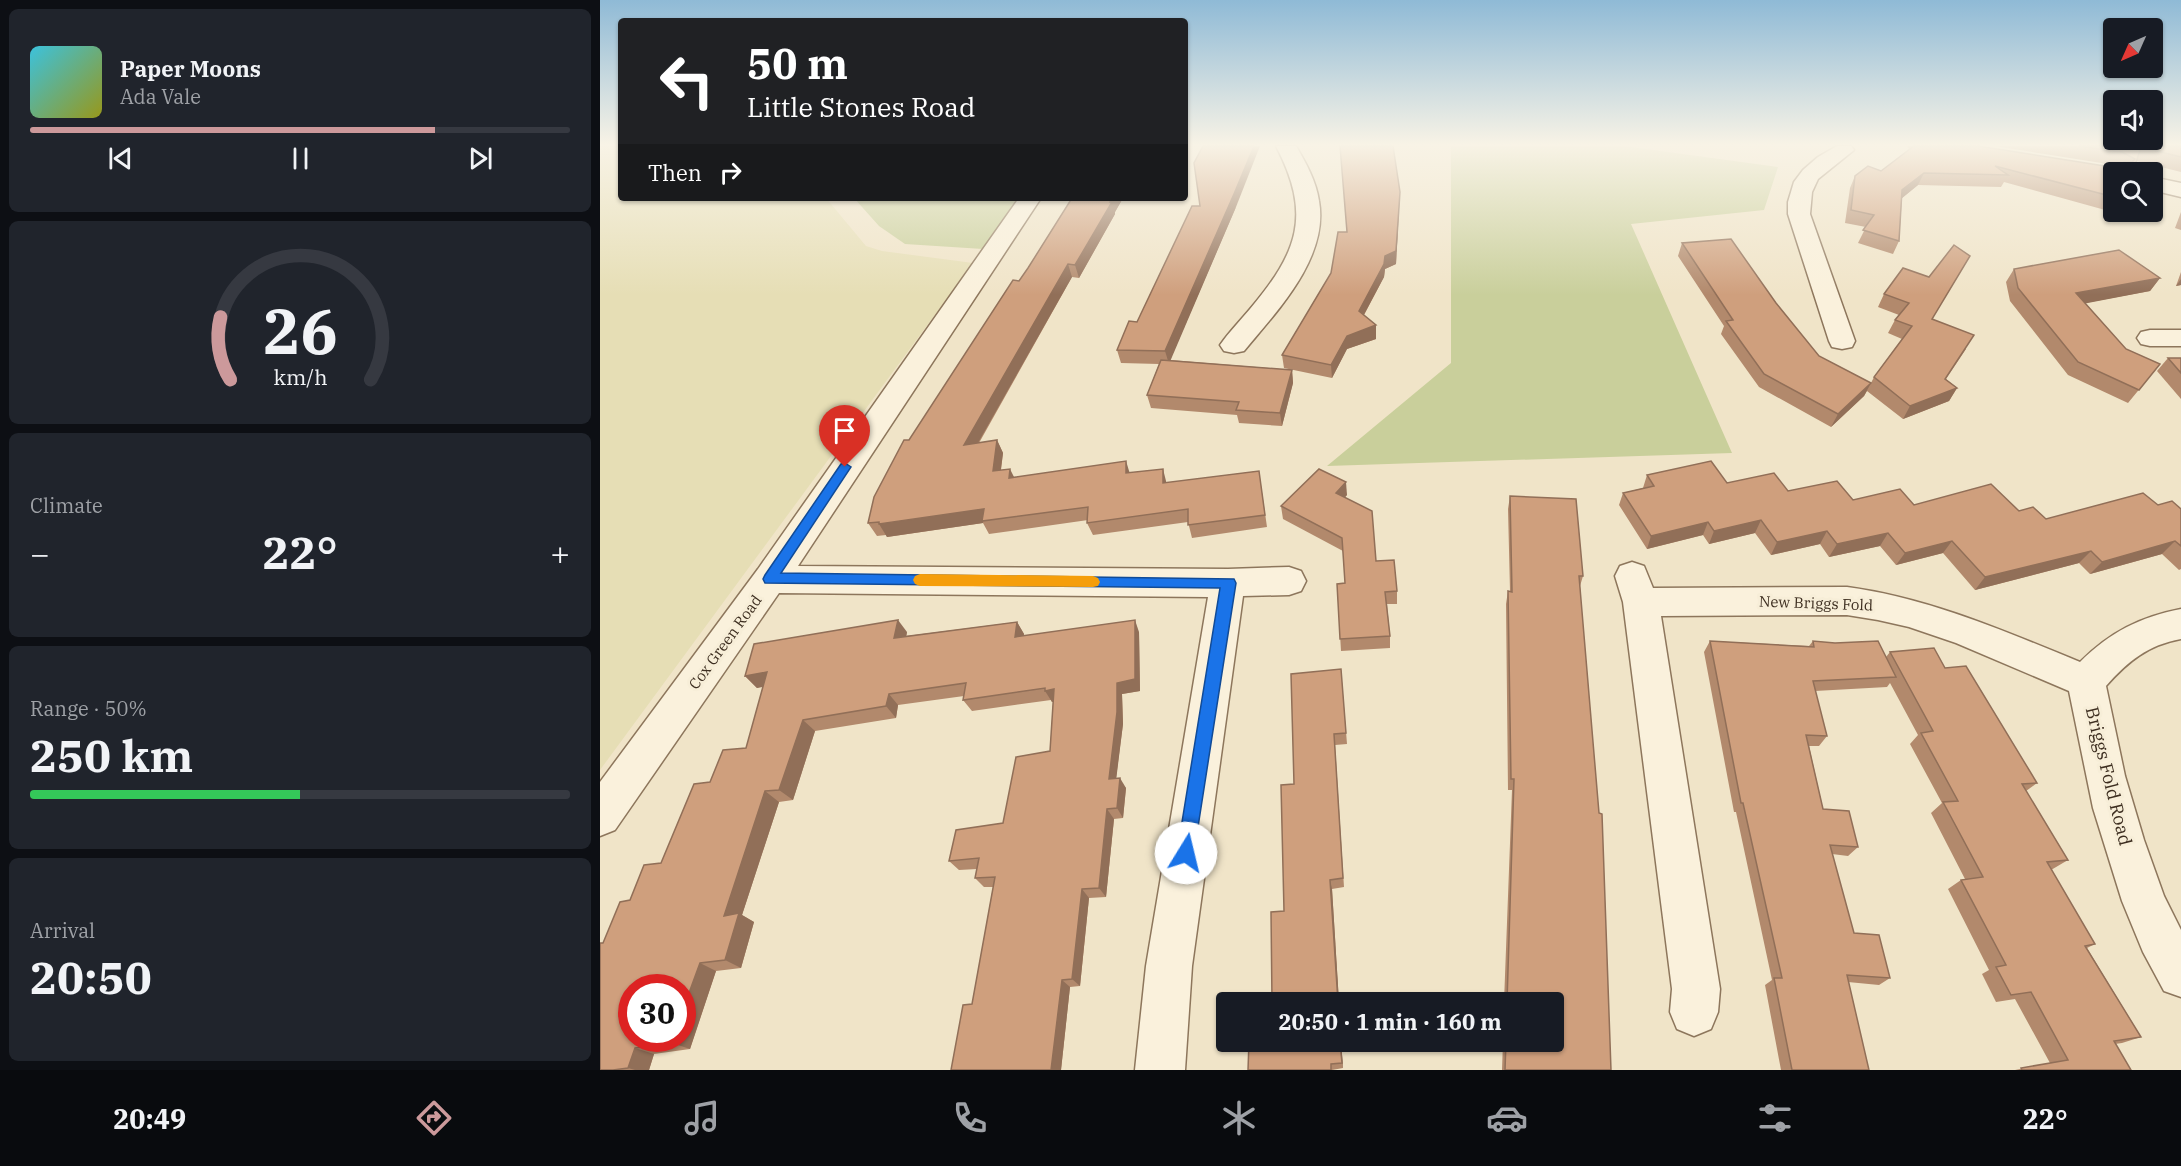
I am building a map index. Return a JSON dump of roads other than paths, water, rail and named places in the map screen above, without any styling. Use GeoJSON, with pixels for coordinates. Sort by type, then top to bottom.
{"type":"FeatureCollection","features":[{"type":"Feature","properties":{"kind":"street"},"geometry":{"type":"LineString","coordinates":[[1234,345],[1275,296],[1294,264],[1305,238],[1309,211],[1306,196]]}},
{"type":"Feature","properties":{"kind":"street"},"geometry":{"type":"LineString","coordinates":[[1800,196],[1799,214],[1842,341]]}},
{"type":"Feature","properties":{"kind":"street","name":"Cox Green Road"},"geometry":{"type":"LineString","coordinates":[[600,816],[770,579],[1027,201]]}},
{"type":"Feature","properties":{"kind":"street"},"geometry":{"type":"LineString","coordinates":[[770,579],[1228,583],[1289,581]]}},
{"type":"Feature","properties":{"kind":"street"},"geometry":{"type":"LineString","coordinates":[[1160,1070],[1169,966],[1228,583]]}},
{"type":"Feature","properties":{"kind":"street","name":"New Briggs Fold"},"geometry":{"type":"LineString","coordinates":[[1694,1012],[1696,989],[1637,589],[1877,604],[1927,617],[2086,681]]}},
{"type":"Feature","properties":{"kind":"street"},"geometry":{"type":"LineString","coordinates":[[2086,681],[2115,649],[2144,632],[2181,624]]}},
{"type":"Feature","properties":{"kind":"street","name":"Briggs Fold Road"},"geometry":{"type":"LineString","coordinates":[[2086,681],[2095,736],[2127,849],[2157,930],[2181,974]]}}]}
